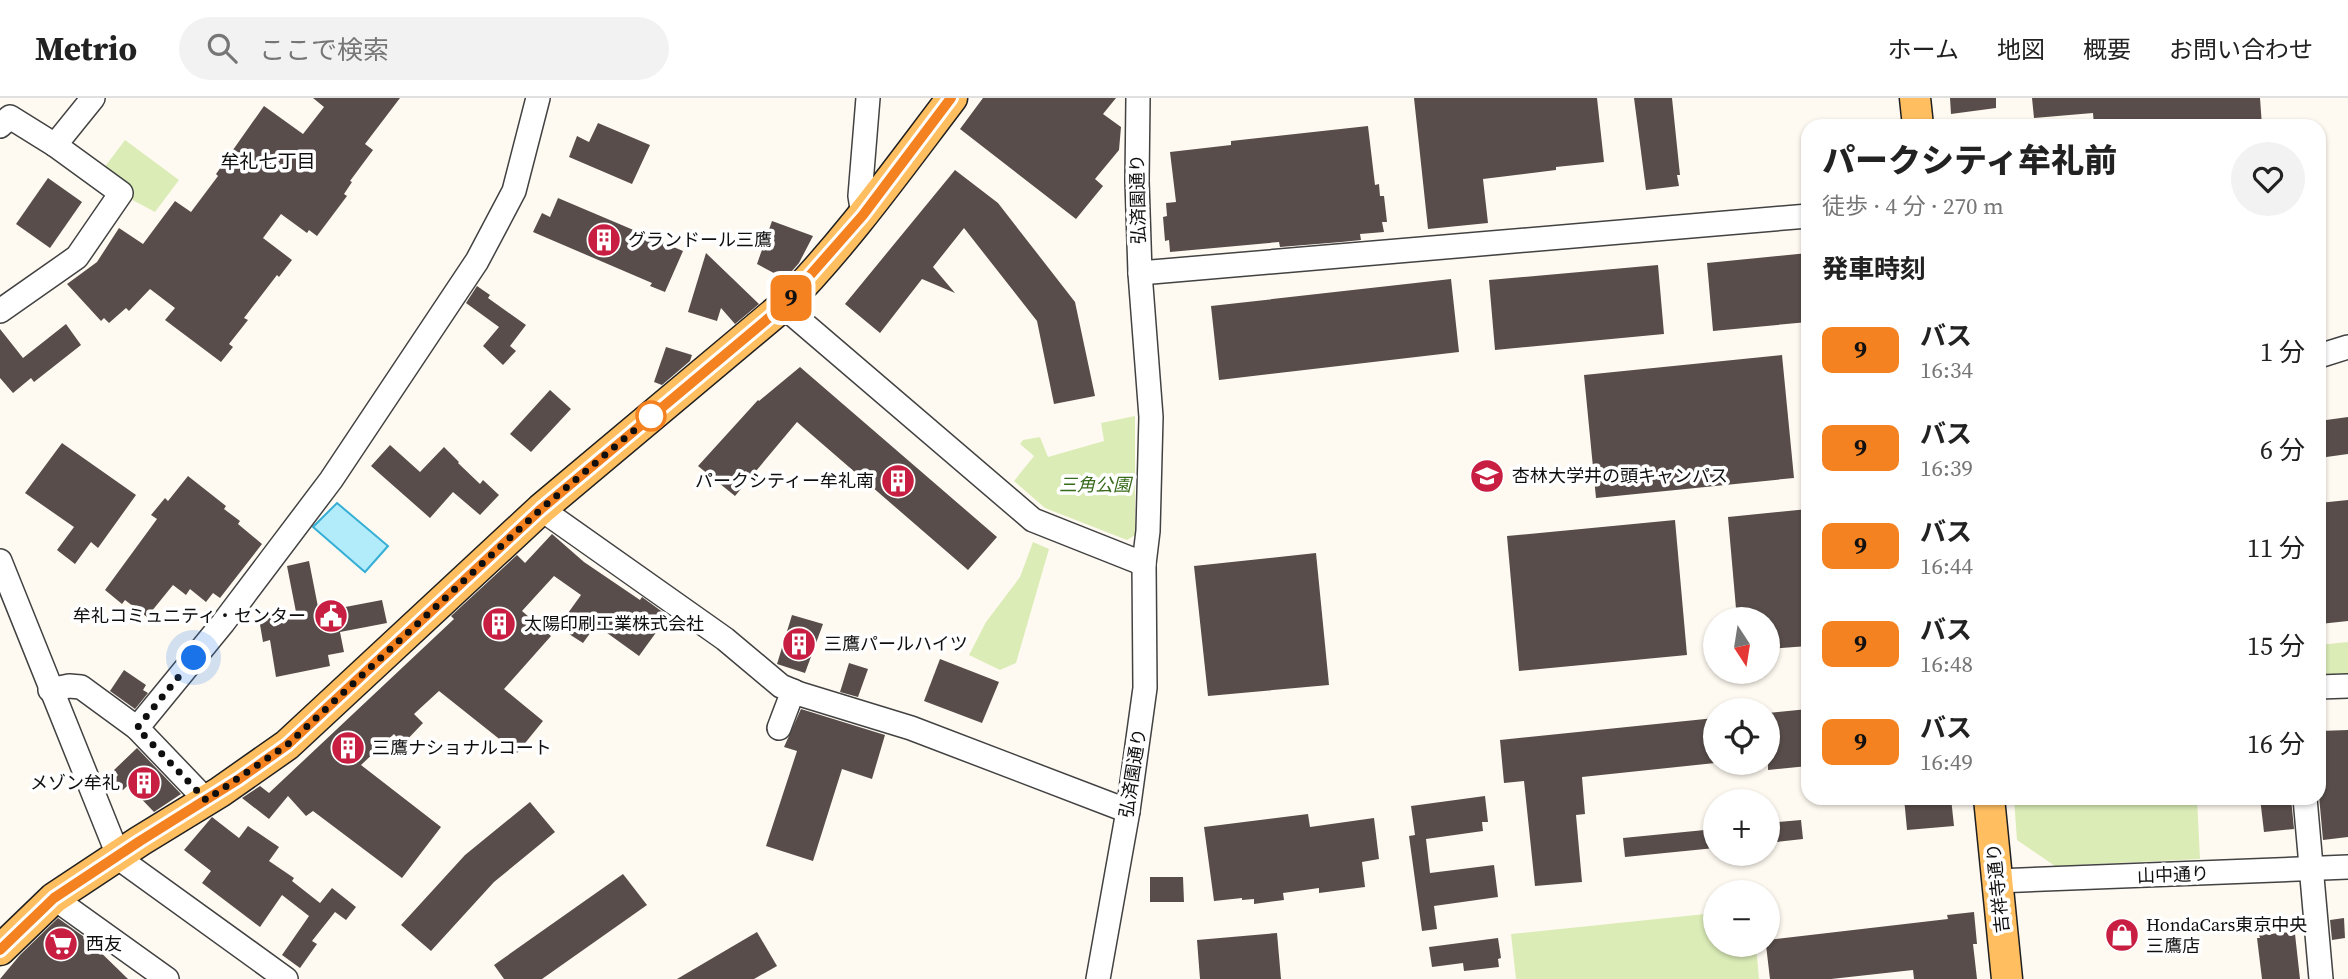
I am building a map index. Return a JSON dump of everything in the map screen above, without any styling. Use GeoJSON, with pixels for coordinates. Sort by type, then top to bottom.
{"type":"FeatureCollection","features":[{"type":"Feature","properties":{"kind":"main road"},"geometry":{"type":"LineString","coordinates":[[0,950],[54,898],[287,745],[541,509],[783,306],[863,215],[951,98]]}},
{"type":"Feature","properties":{"kind":"main road"},"geometry":{"type":"LineString","coordinates":[[1915,98],[1917,119]]}},
{"type":"Feature","properties":{"kind":"main road","name":"吉祥寺通り"},"geometry":{"type":"LineString","coordinates":[[1990,805],[2007,979]]}},
{"type":"Feature","properties":{"kind":"street"},"geometry":{"type":"LineString","coordinates":[[55,145],[93,98]]}},
{"type":"Feature","properties":{"kind":"street"},"geometry":{"type":"LineString","coordinates":[[137,728],[223,622],[331,480],[477,261],[514,191],[538,98]]}},
{"type":"Feature","properties":{"kind":"street"},"geometry":{"type":"LineString","coordinates":[[863,215],[860,196],[868,98]]}},
{"type":"Feature","properties":{"kind":"street","name":"弘済園通り"},"geometry":{"type":"LineString","coordinates":[[1098,979],[1128,811],[1144,688],[1144,564],[1149,531],[1150,417],[1140,273],[1138,98]]}},
{"type":"Feature","properties":{"kind":"street"},"geometry":{"type":"LineString","coordinates":[[0,126],[10,117],[55,145],[121,193],[78,257],[0,311]]}},
{"type":"Feature","properties":{"kind":"street"},"geometry":{"type":"LineString","coordinates":[[1140,273],[1801,217]]}},
{"type":"Feature","properties":{"kind":"street"},"geometry":{"type":"LineString","coordinates":[[783,306],[1033,520],[1144,564]]}},
{"type":"Feature","properties":{"kind":"street"},"geometry":{"type":"LineString","coordinates":[[2326,354],[2348,347]]}},
{"type":"Feature","properties":{"kind":"street"},"geometry":{"type":"LineString","coordinates":[[541,509],[725,639],[781,686],[911,729],[1128,811]]}},
{"type":"Feature","properties":{"kind":"street"},"geometry":{"type":"LineString","coordinates":[[3,576],[118,855],[286,979]]}},
{"type":"Feature","properties":{"kind":"street"},"geometry":{"type":"LineString","coordinates":[[2326,687],[2348,686]]}},
{"type":"Feature","properties":{"kind":"street"},"geometry":{"type":"LineString","coordinates":[[50,690],[80,687],[137,728],[206,800]]}},
{"type":"Feature","properties":{"kind":"street"},"geometry":{"type":"LineString","coordinates":[[779,728],[793,691]]}},
{"type":"Feature","properties":{"kind":"street"},"geometry":{"type":"LineString","coordinates":[[2306,805],[2321,979]]}},
{"type":"Feature","properties":{"kind":"street","name":"山中通り"},"geometry":{"type":"LineString","coordinates":[[1997,881],[2348,867]]}},
{"type":"Feature","properties":{"kind":"street"},"geometry":{"type":"LineString","coordinates":[[54,898],[167,979]]}},
{"type":"Feature","properties":{"kind":"green space"},"geometry":{"type":"Polygon","coordinates":[[[125,140],[179,180],[155,212],[127,197],[101,172],[125,140]]]}},
{"type":"Feature","properties":{"kind":"green space","name":"三角公園"},"geometry":{"type":"Polygon","coordinates":[[[1135,416],[1135,535],[1127,540],[1045,508],[1014,481],[1034,456],[1020,444],[1023,440],[1040,437],[1048,457],[1104,441],[1101,423],[1135,416]]]}},
{"type":"Feature","properties":{"kind":"green space"},"geometry":{"type":"Polygon","coordinates":[[[1033,542],[1049,549],[1016,663],[1000,670],[969,655],[986,622],[1020,577],[1033,542]]]}},
{"type":"Feature","properties":{"kind":"green space"},"geometry":{"type":"Polygon","coordinates":[[[2348,642],[2348,680],[2326,681],[2326,644],[2348,642]]]}},
{"type":"Feature","properties":{"kind":"green space"},"geometry":{"type":"Polygon","coordinates":[[[2014,805],[2197,805],[2200,859],[2055,866],[2017,840],[2014,805]]]}},
{"type":"Feature","properties":{"kind":"green space"},"geometry":{"type":"Polygon","coordinates":[[[1703,914],[1703,957],[1757,957],[1759,979],[1516,979],[1511,934],[1703,914]]]}},
{"type":"Feature","properties":{"kind":"water"},"geometry":{"type":"Polygon","coordinates":[[[337,503],[388,546],[365,572],[313,527],[337,503]]]}},
{"type":"Feature","properties":{"kind":"building"},"geometry":{"type":"Polygon","coordinates":[[[313,98],[400,98],[365,144],[373,150],[350,181],[352,182],[344,194],[347,196],[317,236],[309,230],[307,233],[281,214],[263,238],[292,260],[244,318],[248,320],[229,344],[233,347],[221,362],[165,320],[175,308],[150,289],[129,311],[126,308],[109,323],[104,318],[101,321],[67,284],[97,262],[119,228],[143,244],[175,201],[191,212],[264,106],[303,134],[324,107],[313,98]]]}},
{"type":"Feature","properties":{"kind":"building"},"geometry":{"type":"Polygon","coordinates":[[[983,98],[1116,98],[1103,114],[1121,127],[1119,150],[1095,179],[1103,186],[1076,219],[960,129],[983,98]]]}},
{"type":"Feature","properties":{"kind":"building"},"geometry":{"type":"Polygon","coordinates":[[[1414,98],[1597,98],[1604,162],[1483,179],[1488,223],[1428,229],[1414,98]]]}},
{"type":"Feature","properties":{"kind":"building"},"geometry":{"type":"Polygon","coordinates":[[[1634,98],[1672,98],[1679,186],[1646,190],[1634,98]]]}},
{"type":"Feature","properties":{"kind":"building"},"geometry":{"type":"Polygon","coordinates":[[[1950,98],[1996,98],[1996,108],[1951,114],[1950,98]]]}},
{"type":"Feature","properties":{"kind":"building"},"geometry":{"type":"Polygon","coordinates":[[[2032,98],[2260,98],[2262,119],[2093,119],[2093,113],[2034,118],[2032,98]]]}},
{"type":"Feature","properties":{"kind":"building","name":"グランドール三鷹"},"geometry":{"type":"Polygon","coordinates":[[[598,123],[650,145],[632,184],[569,157],[577,136],[589,142],[598,123]]]}},
{"type":"Feature","properties":{"kind":"building"},"geometry":{"type":"Polygon","coordinates":[[[1368,126],[1375,185],[1379,184],[1380,196],[1384,196],[1387,222],[1382,222],[1384,232],[1360,234],[1361,240],[1341,242],[1280,247],[1279,242],[1170,252],[1169,240],[1165,241],[1163,217],[1167,216],[1166,203],[1176,202],[1170,152],[1231,145],[1231,141],[1368,126]]]}},
{"type":"Feature","properties":{"kind":"building"},"geometry":{"type":"Polygon","coordinates":[[[955,170],[998,203],[1075,302],[1095,396],[1054,404],[1037,321],[964,228],[933,267],[955,293],[922,279],[880,333],[845,304],[955,170]]]}},
{"type":"Feature","properties":{"kind":"building"},"geometry":{"type":"Polygon","coordinates":[[[48,178],[82,202],[50,248],[16,224],[48,178]]]}},
{"type":"Feature","properties":{"kind":"building","name":"グランドール三鷹"},"geometry":{"type":"Polygon","coordinates":[[[558,198],[683,251],[665,292],[650,286],[652,283],[533,232],[542,213],[550,217],[558,198]]]}},
{"type":"Feature","properties":{"kind":"building"},"geometry":{"type":"Polygon","coordinates":[[[772,221],[813,236],[799,263],[785,279],[757,264],[772,221]]]}},
{"type":"Feature","properties":{"kind":"building"},"geometry":{"type":"Polygon","coordinates":[[[706,253],[759,304],[735,324],[721,308],[717,321],[688,312],[706,253]]]}},
{"type":"Feature","properties":{"kind":"building"},"geometry":{"type":"Polygon","coordinates":[[[1801,254],[1801,323],[1713,331],[1707,263],[1801,254]]]}},
{"type":"Feature","properties":{"kind":"building"},"geometry":{"type":"Polygon","coordinates":[[[1658,265],[1664,334],[1495,350],[1489,280],[1658,265]]]}},
{"type":"Feature","properties":{"kind":"building"},"geometry":{"type":"Polygon","coordinates":[[[1451,279],[1459,352],[1219,380],[1211,306],[1451,279]]]}},
{"type":"Feature","properties":{"kind":"building"},"geometry":{"type":"Polygon","coordinates":[[[477,286],[490,295],[488,298],[526,325],[510,346],[516,351],[503,365],[483,346],[499,327],[466,303],[477,286]]]}},
{"type":"Feature","properties":{"kind":"building"},"geometry":{"type":"Polygon","coordinates":[[[66,324],[81,345],[34,382],[31,378],[13,393],[0,378],[0,329],[23,358],[66,324]]]}},
{"type":"Feature","properties":{"kind":"building"},"geometry":{"type":"Polygon","coordinates":[[[666,347],[692,355],[690,361],[662,385],[654,382],[666,347]]]}},
{"type":"Feature","properties":{"kind":"building"},"geometry":{"type":"Polygon","coordinates":[[[1782,355],[1794,478],[1596,498],[1584,375],[1782,355]]]}},
{"type":"Feature","properties":{"kind":"building","name":"パークシティー牟礼南"},"geometry":{"type":"Polygon","coordinates":[[[800,367],[997,537],[968,570],[797,422],[735,496],[698,466],[758,400],[800,367]]]}},
{"type":"Feature","properties":{"kind":"building"},"geometry":{"type":"Polygon","coordinates":[[[550,390],[571,409],[531,452],[510,434],[550,390]]]}},
{"type":"Feature","properties":{"kind":"building"},"geometry":{"type":"Polygon","coordinates":[[[2348,417],[2348,454],[2326,457],[2326,420],[2348,417]]]}},
{"type":"Feature","properties":{"kind":"building"},"geometry":{"type":"Polygon","coordinates":[[[62,443],[136,495],[98,548],[91,542],[75,564],[57,550],[74,527],[25,493],[62,443]]]}},
{"type":"Feature","properties":{"kind":"building"},"geometry":{"type":"Polygon","coordinates":[[[390,445],[420,472],[444,447],[480,484],[483,480],[499,495],[480,515],[453,492],[430,518],[371,466],[390,445]]]}},
{"type":"Feature","properties":{"kind":"building"},"geometry":{"type":"Polygon","coordinates":[[[188,476],[226,506],[224,509],[240,521],[238,524],[262,544],[220,598],[213,593],[206,602],[190,589],[186,595],[173,585],[147,617],[125,600],[122,604],[105,590],[157,519],[151,515],[165,498],[168,501],[188,476]]]}},
{"type":"Feature","properties":{"kind":"building"},"geometry":{"type":"Polygon","coordinates":[[[2348,500],[2348,621],[2326,623],[2326,502],[2348,500]]]}},
{"type":"Feature","properties":{"kind":"building"},"geometry":{"type":"Polygon","coordinates":[[[1801,510],[1801,647],[1780,648],[1780,607],[1736,607],[1728,517],[1801,510]]]}},
{"type":"Feature","properties":{"kind":"building"},"geometry":{"type":"Polygon","coordinates":[[[1675,520],[1687,655],[1519,671],[1507,536],[1675,520]]]}},
{"type":"Feature","properties":{"kind":"building"},"geometry":{"type":"Polygon","coordinates":[[[552,534],[584,562],[668,616],[639,656],[596,625],[583,643],[558,627],[581,595],[554,576],[522,611],[551,636],[504,689],[543,721],[517,753],[439,691],[414,714],[423,723],[403,744],[394,734],[361,765],[441,827],[402,878],[313,811],[306,816],[288,796],[269,819],[242,798],[260,786],[269,793],[454,619],[451,616],[517,555],[525,563],[552,534]]]}},
{"type":"Feature","properties":{"kind":"building"},"geometry":{"type":"Polygon","coordinates":[[[1316,553],[1329,685],[1208,696],[1194,566],[1316,553]]]}},
{"type":"Feature","properties":{"kind":"building","name":"牟礼コミュニティ・センター"},"geometry":{"type":"Polygon","coordinates":[[[309,561],[319,612],[382,600],[387,623],[340,632],[344,652],[328,655],[330,666],[276,677],[270,640],[263,642],[259,619],[296,612],[287,566],[309,561]]]}},
{"type":"Feature","properties":{"kind":"building","name":"三鷹パールハイツ"},"geometry":{"type":"Polygon","coordinates":[[[792,615],[823,624],[805,673],[777,664],[792,615]]]}},
{"type":"Feature","properties":{"kind":"building"},"geometry":{"type":"Polygon","coordinates":[[[940,659],[999,682],[982,723],[924,701],[940,659]]]}},
{"type":"Feature","properties":{"kind":"building"},"geometry":{"type":"Polygon","coordinates":[[[849,663],[868,669],[858,697],[840,692],[849,663]]]}},
{"type":"Feature","properties":{"kind":"building"},"geometry":{"type":"Polygon","coordinates":[[[124,670],[146,685],[143,690],[148,693],[135,709],[110,691],[124,670]]]}},
{"type":"Feature","properties":{"kind":"building"},"geometry":{"type":"Polygon","coordinates":[[[801,709],[885,735],[872,779],[842,769],[813,861],[766,846],[797,751],[784,747],[801,709]]]}},
{"type":"Feature","properties":{"kind":"building"},"geometry":{"type":"Polygon","coordinates":[[[1801,710],[1801,767],[1780,769],[1780,712],[1801,710]]]}},
{"type":"Feature","properties":{"kind":"building"},"geometry":{"type":"Polygon","coordinates":[[[1703,719],[1703,764],[1582,777],[1585,814],[1576,815],[1582,882],[1535,886],[1524,781],[1504,783],[1500,740],[1703,719]]]}},
{"type":"Feature","properties":{"kind":"building"},"geometry":{"type":"Polygon","coordinates":[[[2348,730],[2348,837],[2323,840],[2320,805],[2326,805],[2326,731],[2348,730]]]}},
{"type":"Feature","properties":{"kind":"building","name":"メゾン牟礼"},"geometry":{"type":"Polygon","coordinates":[[[137,748],[181,794],[154,812],[128,785],[123,790],[113,780],[118,775],[114,770],[137,748]]]}},
{"type":"Feature","properties":{"kind":"building"},"geometry":{"type":"Polygon","coordinates":[[[1485,796],[1488,822],[1482,822],[1483,831],[1426,839],[1430,873],[1494,865],[1498,897],[1434,906],[1437,929],[1422,931],[1409,836],[1415,835],[1411,806],[1485,796]]]}},
{"type":"Feature","properties":{"kind":"building"},"geometry":{"type":"Polygon","coordinates":[[[530,802],[555,832],[494,882],[431,951],[401,925],[465,855],[530,802]]]}},
{"type":"Feature","properties":{"kind":"building"},"geometry":{"type":"Polygon","coordinates":[[[1905,805],[1952,805],[1954,826],[1907,830],[1905,805]]]}},
{"type":"Feature","properties":{"kind":"building"},"geometry":{"type":"Polygon","coordinates":[[[2261,805],[2292,805],[2294,829],[2264,832],[2261,805]]]}},
{"type":"Feature","properties":{"kind":"building"},"geometry":{"type":"Polygon","coordinates":[[[1308,814],[1310,827],[1374,818],[1379,859],[1362,862],[1365,887],[1319,893],[1319,888],[1283,893],[1284,900],[1254,904],[1254,899],[1242,898],[1214,901],[1204,827],[1308,814]]]}},
{"type":"Feature","properties":{"kind":"building"},"geometry":{"type":"Polygon","coordinates":[[[212,817],[239,838],[248,826],[279,847],[269,861],[294,878],[292,881],[320,903],[332,888],[356,907],[346,920],[335,912],[312,941],[317,944],[300,968],[282,955],[309,916],[282,895],[260,927],[202,883],[211,871],[184,850],[212,817]]]}},
{"type":"Feature","properties":{"kind":"building"},"geometry":{"type":"Polygon","coordinates":[[[1801,820],[1803,839],[1780,842],[1780,822],[1801,820]]]}},
{"type":"Feature","properties":{"kind":"building"},"geometry":{"type":"Polygon","coordinates":[[[1703,830],[1703,849],[1625,857],[1623,838],[1703,830]]]}},
{"type":"Feature","properties":{"kind":"building"},"geometry":{"type":"Polygon","coordinates":[[[623,874],[647,905],[542,979],[504,979],[494,965],[623,874]]]}},
{"type":"Feature","properties":{"kind":"building"},"geometry":{"type":"Polygon","coordinates":[[[1150,877],[1183,877],[1184,902],[1150,902],[1150,877]]]}},
{"type":"Feature","properties":{"kind":"building"},"geometry":{"type":"Polygon","coordinates":[[[1974,912],[1977,944],[1973,944],[1977,979],[1914,979],[1913,970],[1831,979],[1770,979],[1767,957],[1780,957],[1780,939],[1948,919],[1947,915],[1974,912]]]}},
{"type":"Feature","properties":{"kind":"building","name":"西友"},"geometry":{"type":"Polygon","coordinates":[[[58,918],[87,939],[128,979],[0,979],[58,918]]]}},
{"type":"Feature","properties":{"kind":"building"},"geometry":{"type":"Polygon","coordinates":[[[2344,918],[2345,938],[2332,940],[2330,920],[2344,918]]]}},
{"type":"Feature","properties":{"kind":"building"},"geometry":{"type":"Polygon","coordinates":[[[757,932],[777,966],[754,979],[677,979],[757,932]]]}},
{"type":"Feature","properties":{"kind":"building"},"geometry":{"type":"Polygon","coordinates":[[[2291,932],[2295,934],[2300,979],[2262,979],[2257,938],[2260,938],[2259,935],[2291,932]]]}},
{"type":"Feature","properties":{"kind":"building"},"geometry":{"type":"Polygon","coordinates":[[[1277,933],[1281,979],[1200,979],[1197,940],[1277,933]]]}},
{"type":"Feature","properties":{"kind":"building"},"geometry":{"type":"Polygon","coordinates":[[[1498,938],[1501,958],[1498,959],[1499,967],[1464,971],[1463,963],[1432,967],[1429,947],[1498,938]]]}},
{"type":"Feature","properties":{"kind":"bus line","name":"9"},"geometry":{"type":"LineString","coordinates":[[0,950],[54,898],[220,792],[287,745],[541,509],[783,306],[863,215],[951,98]]}},
{"type":"Feature","properties":{"kind":"place","name":"グランドール三鷹"},"geometry":{"type":"Point","coordinates":[604,240]}},
{"type":"Feature","properties":{"kind":"place","name":"杏林大学井の頭キャンパス"},"geometry":{"type":"Point","coordinates":[1487,476]}},
{"type":"Feature","properties":{"kind":"place","name":"パークシティー牟礼南"},"geometry":{"type":"Point","coordinates":[898,481]}},
{"type":"Feature","properties":{"kind":"place","name":"牟礼コミュニティ・センター"},"geometry":{"type":"Point","coordinates":[331,616]}},
{"type":"Feature","properties":{"kind":"place","name":"太陽印刷工業株式会社"},"geometry":{"type":"Point","coordinates":[499,624]}},
{"type":"Feature","properties":{"kind":"place","name":"三鷹パールハイツ"},"geometry":{"type":"Point","coordinates":[799,644]}},
{"type":"Feature","properties":{"kind":"place","name":"三鷹ナショナルコート"},"geometry":{"type":"Point","coordinates":[348,748]}},
{"type":"Feature","properties":{"kind":"place","name":"メゾン牟礼"},"geometry":{"type":"Point","coordinates":[144,783]}},
{"type":"Feature","properties":{"kind":"place","name":"HondaCars東京中央 三鷹店"},"geometry":{"type":"Point","coordinates":[2122,935]}},
{"type":"Feature","properties":{"kind":"place","name":"西友"},"geometry":{"type":"Point","coordinates":[61,944]}},
{"type":"Feature","properties":{"kind":"district","name":"牟礼七丁目"},"geometry":{"type":"Point","coordinates":[268,161]}},
{"type":"Feature","properties":{"kind":"route"},"geometry":{"type":"LineString","coordinates":[[194,658],[137,728],[206,800],[287,745],[541,509],[651,416]]}}]}
